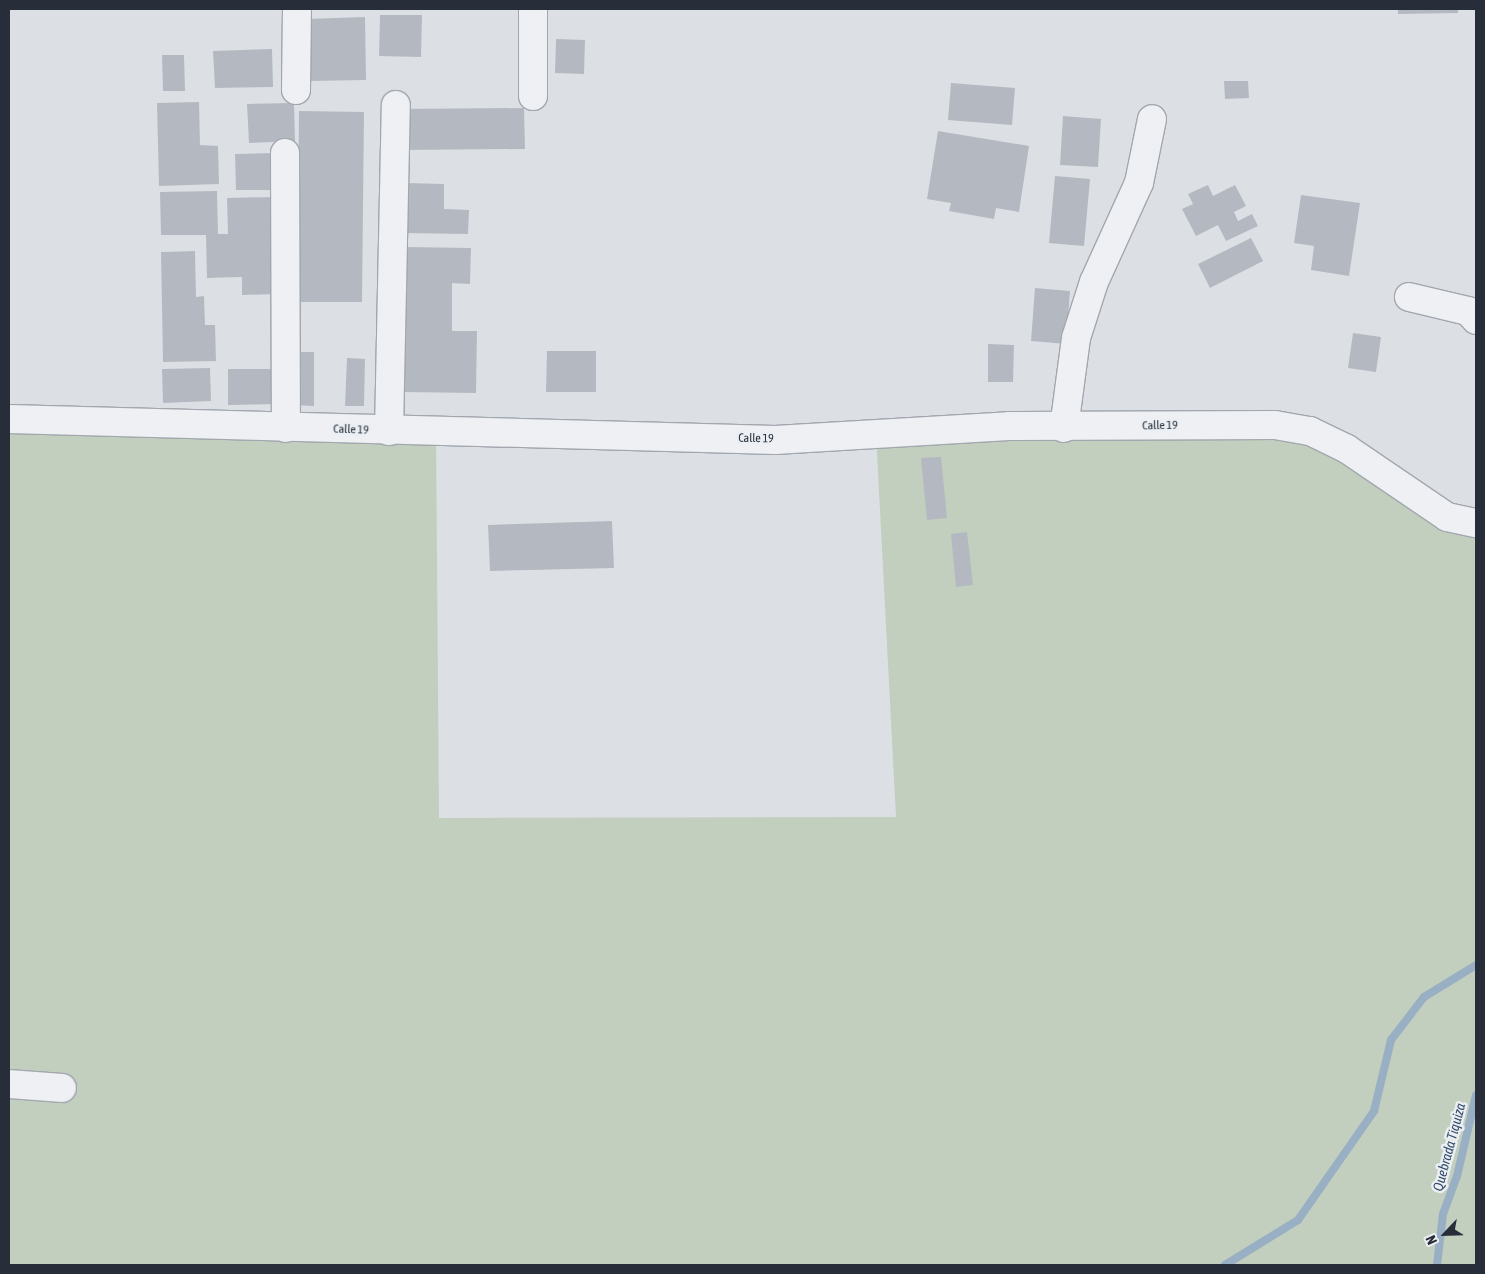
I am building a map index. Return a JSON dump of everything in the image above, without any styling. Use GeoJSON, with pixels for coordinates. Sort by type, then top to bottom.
{"type":"FeatureCollection","features":[{"type":"Feature","properties":{"kind":"street"},"geometry":{"type":"LineString","coordinates":[[296,90],[297,9]]}},
{"type":"Feature","properties":{"kind":"street"},"geometry":{"type":"LineString","coordinates":[[532,9],[533,96]]}},
{"type":"Feature","properties":{"kind":"street"},"geometry":{"type":"LineString","coordinates":[[389,431],[396,105]]}},
{"type":"Feature","properties":{"kind":"street"},"geometry":{"type":"LineString","coordinates":[[1064,428],[1076,338],[1094,282],[1139,183],[1152,119]]}},
{"type":"Feature","properties":{"kind":"street"},"geometry":{"type":"LineString","coordinates":[[285,153],[286,428]]}},
{"type":"Feature","properties":{"kind":"street"},"geometry":{"type":"LineString","coordinates":[[1409,297],[1468,311],[1476,320]]}},
{"type":"Feature","properties":{"kind":"street","name":"Calle 19"},"geometry":{"type":"LineString","coordinates":[[9,419],[389,431],[775,440],[1009,426],[1064,428],[1274,424],[1310,431],[1348,449],[1447,517],[1476,523]]}},
{"type":"Feature","properties":{"kind":"street"},"geometry":{"type":"LineString","coordinates":[[9,1084],[62,1088]]}},
{"type":"Feature","properties":{"kind":"green space"},"geometry":{"type":"Polygon","coordinates":[[[9,418],[436,432],[439,818],[896,817],[876,434],[1275,425],[1476,523],[1476,1265],[9,1265],[9,418]]]}},
{"type":"Feature","properties":{"kind":"building"},"geometry":{"type":"Polygon","coordinates":[[[1398,9],[1458,9],[1458,13],[1398,14],[1398,9]]]}},
{"type":"Feature","properties":{"kind":"building"},"geometry":{"type":"Polygon","coordinates":[[[380,15],[422,15],[421,57],[379,56],[380,15]]]}},
{"type":"Feature","properties":{"kind":"building"},"geometry":{"type":"Polygon","coordinates":[[[365,17],[366,80],[309,81],[307,19],[365,17]]]}},
{"type":"Feature","properties":{"kind":"building"},"geometry":{"type":"Polygon","coordinates":[[[556,39],[585,40],[584,74],[555,73],[556,39]]]}},
{"type":"Feature","properties":{"kind":"building"},"geometry":{"type":"Polygon","coordinates":[[[272,49],[273,87],[215,88],[213,51],[272,49]]]}},
{"type":"Feature","properties":{"kind":"building"},"geometry":{"type":"Polygon","coordinates":[[[162,55],[184,55],[185,91],[163,91],[162,55]]]}},
{"type":"Feature","properties":{"kind":"building"},"geometry":{"type":"Polygon","coordinates":[[[1224,81],[1248,81],[1249,98],[1225,99],[1224,81]]]}},
{"type":"Feature","properties":{"kind":"building"},"geometry":{"type":"Polygon","coordinates":[[[951,83],[1015,88],[1012,125],[948,120],[951,83]]]}},
{"type":"Feature","properties":{"kind":"building"},"geometry":{"type":"Polygon","coordinates":[[[199,102],[200,145],[218,146],[219,184],[159,186],[157,103],[199,102]]]}},
{"type":"Feature","properties":{"kind":"building"},"geometry":{"type":"Polygon","coordinates":[[[294,103],[295,141],[249,143],[247,104],[294,103]]]}},
{"type":"Feature","properties":{"kind":"building"},"geometry":{"type":"Polygon","coordinates":[[[524,108],[525,149],[401,150],[400,109],[524,108]]]}},
{"type":"Feature","properties":{"kind":"building"},"geometry":{"type":"Polygon","coordinates":[[[299,111],[364,112],[362,302],[297,302],[299,111]]]}},
{"type":"Feature","properties":{"kind":"building"},"geometry":{"type":"Polygon","coordinates":[[[1063,116],[1101,119],[1098,167],[1060,165],[1063,116]]]}},
{"type":"Feature","properties":{"kind":"building"},"geometry":{"type":"Polygon","coordinates":[[[938,131],[1029,146],[1019,212],[996,208],[994,219],[949,211],[951,203],[927,199],[938,131]]]}},
{"type":"Feature","properties":{"kind":"building"},"geometry":{"type":"Polygon","coordinates":[[[274,153],[275,190],[236,190],[235,154],[274,153]]]}},
{"type":"Feature","properties":{"kind":"building"},"geometry":{"type":"Polygon","coordinates":[[[1055,176],[1090,179],[1084,246],[1049,243],[1055,176]]]}},
{"type":"Feature","properties":{"kind":"building"},"geometry":{"type":"Polygon","coordinates":[[[404,183],[444,184],[444,209],[469,210],[468,234],[404,233],[404,183]]]}},
{"type":"Feature","properties":{"kind":"building"},"geometry":{"type":"Polygon","coordinates":[[[1208,185],[1213,196],[1235,185],[1246,206],[1234,212],[1238,221],[1252,214],[1258,226],[1226,241],[1218,225],[1196,236],[1182,209],[1193,204],[1188,194],[1208,185]]]}},
{"type":"Feature","properties":{"kind":"building"},"geometry":{"type":"Polygon","coordinates":[[[217,191],[218,234],[228,234],[227,198],[273,197],[276,294],[242,295],[242,277],[207,278],[206,235],[161,235],[160,192],[217,191]]]}},
{"type":"Feature","properties":{"kind":"building"},"geometry":{"type":"Polygon","coordinates":[[[1301,195],[1360,203],[1349,276],[1311,270],[1314,246],[1294,243],[1301,195]]]}},
{"type":"Feature","properties":{"kind":"building"},"geometry":{"type":"Polygon","coordinates":[[[1251,238],[1263,261],[1210,288],[1198,264],[1251,238]]]}},
{"type":"Feature","properties":{"kind":"building"},"geometry":{"type":"Polygon","coordinates":[[[404,247],[471,248],[470,284],[452,283],[452,331],[477,331],[476,393],[403,392],[404,247]]]}},
{"type":"Feature","properties":{"kind":"building"},"geometry":{"type":"Polygon","coordinates":[[[195,251],[196,297],[204,296],[205,325],[215,325],[216,361],[163,362],[161,252],[195,251]]]}},
{"type":"Feature","properties":{"kind":"building"},"geometry":{"type":"Polygon","coordinates":[[[1035,288],[1070,291],[1066,344],[1031,341],[1035,288]]]}},
{"type":"Feature","properties":{"kind":"building"},"geometry":{"type":"Polygon","coordinates":[[[1353,333],[1381,337],[1376,372],[1348,368],[1353,333]]]}},
{"type":"Feature","properties":{"kind":"building"},"geometry":{"type":"Polygon","coordinates":[[[988,344],[1014,345],[1013,382],[988,382],[988,344]]]}},
{"type":"Feature","properties":{"kind":"building"},"geometry":{"type":"Polygon","coordinates":[[[547,351],[596,351],[596,392],[546,392],[547,351]]]}},
{"type":"Feature","properties":{"kind":"building"},"geometry":{"type":"Polygon","coordinates":[[[293,352],[314,352],[314,406],[292,405],[293,352]]]}},
{"type":"Feature","properties":{"kind":"building"},"geometry":{"type":"Polygon","coordinates":[[[347,358],[365,359],[364,406],[345,406],[347,358]]]}},
{"type":"Feature","properties":{"kind":"building"},"geometry":{"type":"Polygon","coordinates":[[[210,368],[211,401],[163,403],[162,369],[210,368]]]}},
{"type":"Feature","properties":{"kind":"building"},"geometry":{"type":"Polygon","coordinates":[[[228,369],[273,369],[274,404],[228,405],[228,369]]]}},
{"type":"Feature","properties":{"kind":"building"},"geometry":{"type":"Polygon","coordinates":[[[941,457],[947,518],[927,520],[921,458],[941,457]]]}},
{"type":"Feature","properties":{"kind":"building"},"geometry":{"type":"Polygon","coordinates":[[[612,521],[614,568],[490,571],[488,525],[612,521]]]}},
{"type":"Feature","properties":{"kind":"building"},"geometry":{"type":"Polygon","coordinates":[[[967,532],[973,585],[956,587],[951,534],[967,532]]]}},
{"type":"Feature","properties":{"kind":"waterway"},"geometry":{"type":"LineString","coordinates":[[1225,1265],[1298,1220],[1374,1111],[1391,1040],[1424,997],[1476,965]]}},
{"type":"Feature","properties":{"kind":"waterway","name":"Quebrada Tiquiza"},"geometry":{"type":"LineString","coordinates":[[1437,1265],[1443,1214],[1457,1176],[1476,1095]]}}]}
